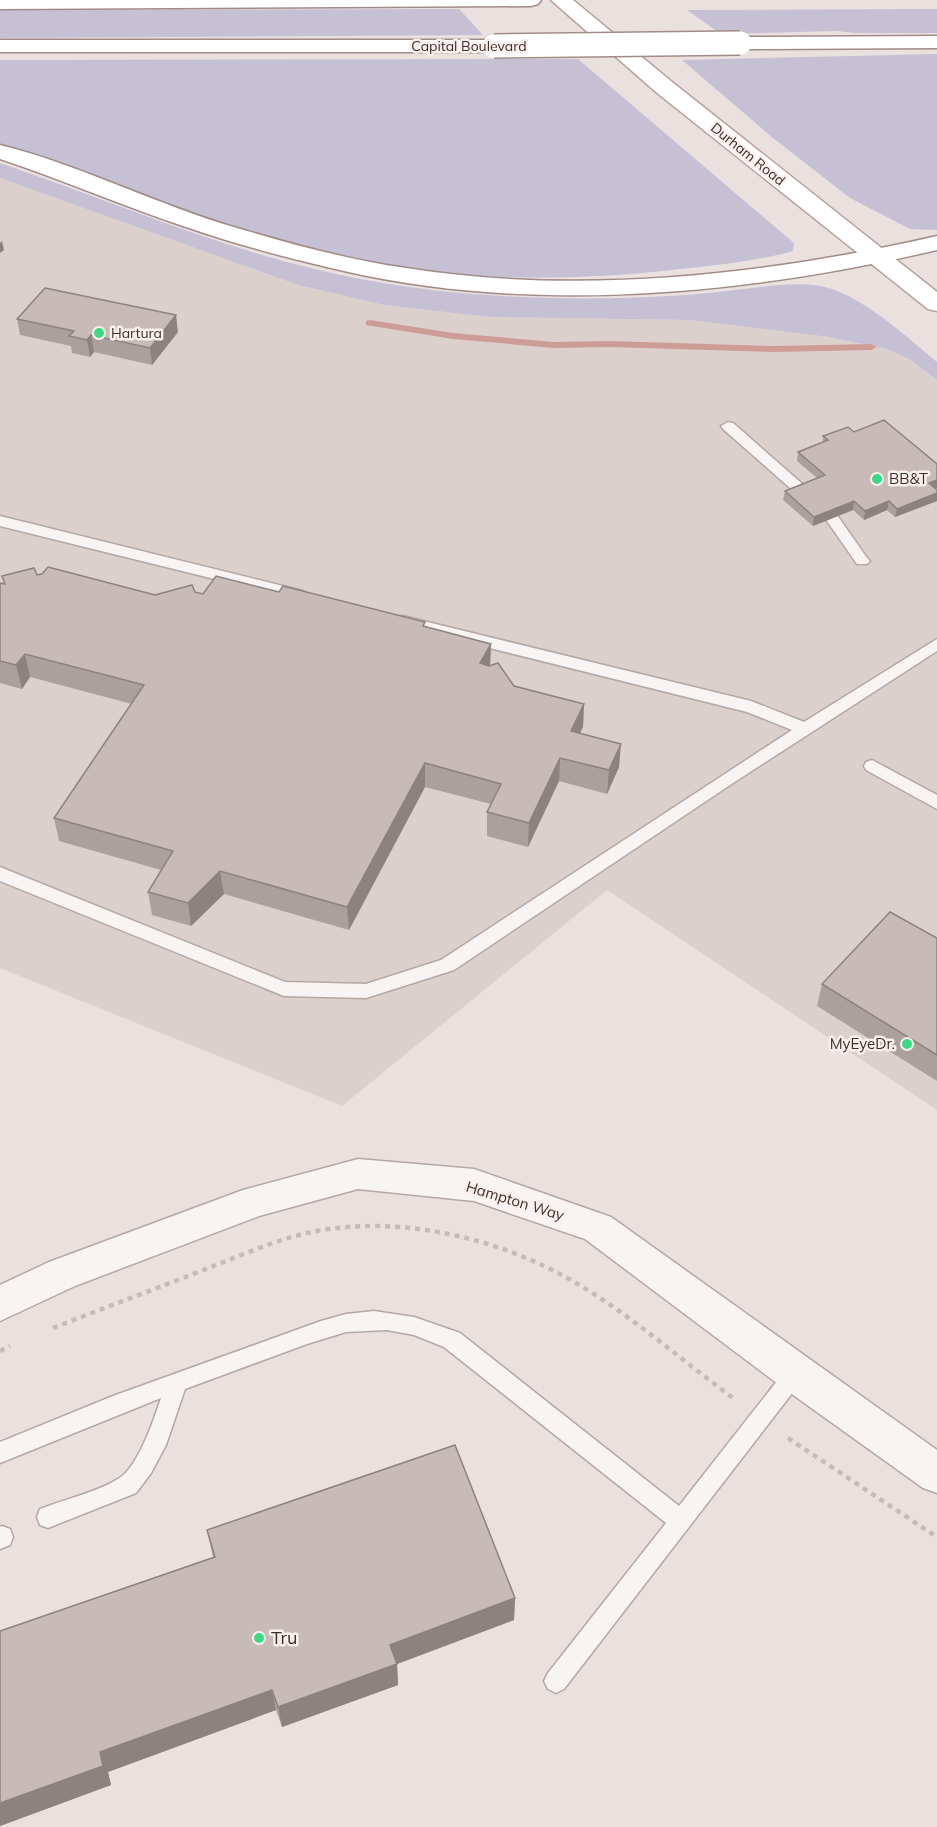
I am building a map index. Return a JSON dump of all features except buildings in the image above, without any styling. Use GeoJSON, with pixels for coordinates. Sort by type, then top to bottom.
{"type":"FeatureCollection","features":[{"type":"Feature","properties":{"kind":"main road"},"geometry":{"type":"LineString","coordinates":[[0,3],[531,0]]}},
{"type":"Feature","properties":{"kind":"main road","name":"Durham Road"},"geometry":{"type":"LineString","coordinates":[[561,0],[664,87],[937,304]]}},
{"type":"Feature","properties":{"kind":"main road","name":"Capital Boulevard"},"geometry":{"type":"LineString","coordinates":[[0,46],[494,46],[937,42]]}},
{"type":"Feature","properties":{"kind":"main road"},"geometry":{"type":"LineString","coordinates":[[0,152],[258,242],[396,274],[495,285],[592,288],[697,282],[800,271],[877,258],[937,243]]}},
{"type":"Feature","properties":{"kind":"street","name":"Hampton Way"},"geometry":{"type":"LineString","coordinates":[[0,1304],[62,1274],[256,1201],[358,1174],[474,1185],[598,1228],[796,1374],[937,1474]]}},
{"type":"Feature","properties":{"kind":"lane"},"geometry":{"type":"LineString","coordinates":[[728,426],[803,492]]}},
{"type":"Feature","properties":{"kind":"lane"},"geometry":{"type":"LineString","coordinates":[[832,518],[862,561]]}},
{"type":"Feature","properties":{"kind":"lane"},"geometry":{"type":"LineString","coordinates":[[0,521],[320,600]]}},
{"type":"Feature","properties":{"kind":"lane"},"geometry":{"type":"LineString","coordinates":[[388,617],[751,707],[806,729]]}},
{"type":"Feature","properties":{"kind":"lane"},"geometry":{"type":"LineString","coordinates":[[0,874],[284,989],[366,991],[447,965],[937,644]]}},
{"type":"Feature","properties":{"kind":"lane"},"geometry":{"type":"LineString","coordinates":[[872,766],[937,803]]}},
{"type":"Feature","properties":{"kind":"lane"},"geometry":{"type":"LineString","coordinates":[[902,784],[937,790]]}},
{"type":"Feature","properties":{"kind":"lane"},"geometry":{"type":"LineString","coordinates":[[0,1453],[49,1430],[346,1323],[389,1321],[422,1327],[452,1340],[681,1521]]}},
{"type":"Feature","properties":{"kind":"lane"},"geometry":{"type":"LineString","coordinates":[[556,1681],[796,1374]]}},
{"type":"Feature","properties":{"kind":"lane"},"geometry":{"type":"LineString","coordinates":[[48,1517],[128,1486],[158,1438],[177,1382]]}},
{"type":"Feature","properties":{"kind":"path"},"geometry":{"type":"LineString","coordinates":[[802,1448],[937,1537]]}},
{"type":"Feature","properties":{"kind":"shaded area"},"geometry":{"type":"Polygon","coordinates":[[[459,9],[483,35],[0,38],[0,10],[459,9]]]}},
{"type":"Feature","properties":{"kind":"shaded area"},"geometry":{"type":"Polygon","coordinates":[[[937,9],[937,33],[837,31],[721,34],[687,10],[937,9]]]}},
{"type":"Feature","properties":{"kind":"shaded area"},"geometry":{"type":"Polygon","coordinates":[[[937,54],[937,230],[910,229],[850,198],[773,138],[682,60],[937,54]]]}},
{"type":"Feature","properties":{"kind":"shaded area"},"geometry":{"type":"Polygon","coordinates":[[[578,59],[794,243],[793,251],[728,264],[591,277],[520,278],[412,270],[329,254],[234,227],[0,146],[0,60],[578,59]]]}},
{"type":"Feature","properties":{"kind":"shaded area"},"geometry":{"type":"Polygon","coordinates":[[[0,163],[179,228],[269,257],[361,279],[425,289],[523,297],[635,298],[783,285],[821,286],[846,295],[874,311],[900,331],[937,362],[937,380],[911,360],[887,349],[829,337],[689,320],[489,317],[384,305],[298,285],[0,178],[0,163]]]}},
{"type":"Feature","properties":{"kind":"shaded area"},"geometry":{"type":"Polygon","coordinates":[[[0,178],[298,285],[384,305],[489,317],[689,320],[829,337],[887,349],[911,360],[937,380],[937,1110],[607,890],[342,1106],[0,968],[0,178]]]}},
{"type":"Feature","properties":{"kind":"waterway"},"geometry":{"type":"LineString","coordinates":[[370,323],[453,336],[554,345],[609,344],[774,349],[871,347]]}},
{"type":"Feature","properties":{"kind":"place","name":"Hartura"},"geometry":{"type":"Point","coordinates":[99,333]}},
{"type":"Feature","properties":{"kind":"place","name":"BB&T"},"geometry":{"type":"Point","coordinates":[877,479]}},
{"type":"Feature","properties":{"kind":"place","name":"MyEyeDr."},"geometry":{"type":"Point","coordinates":[907,1044]}},
{"type":"Feature","properties":{"kind":"place","name":"Tru"},"geometry":{"type":"Point","coordinates":[259,1638]}}]}
